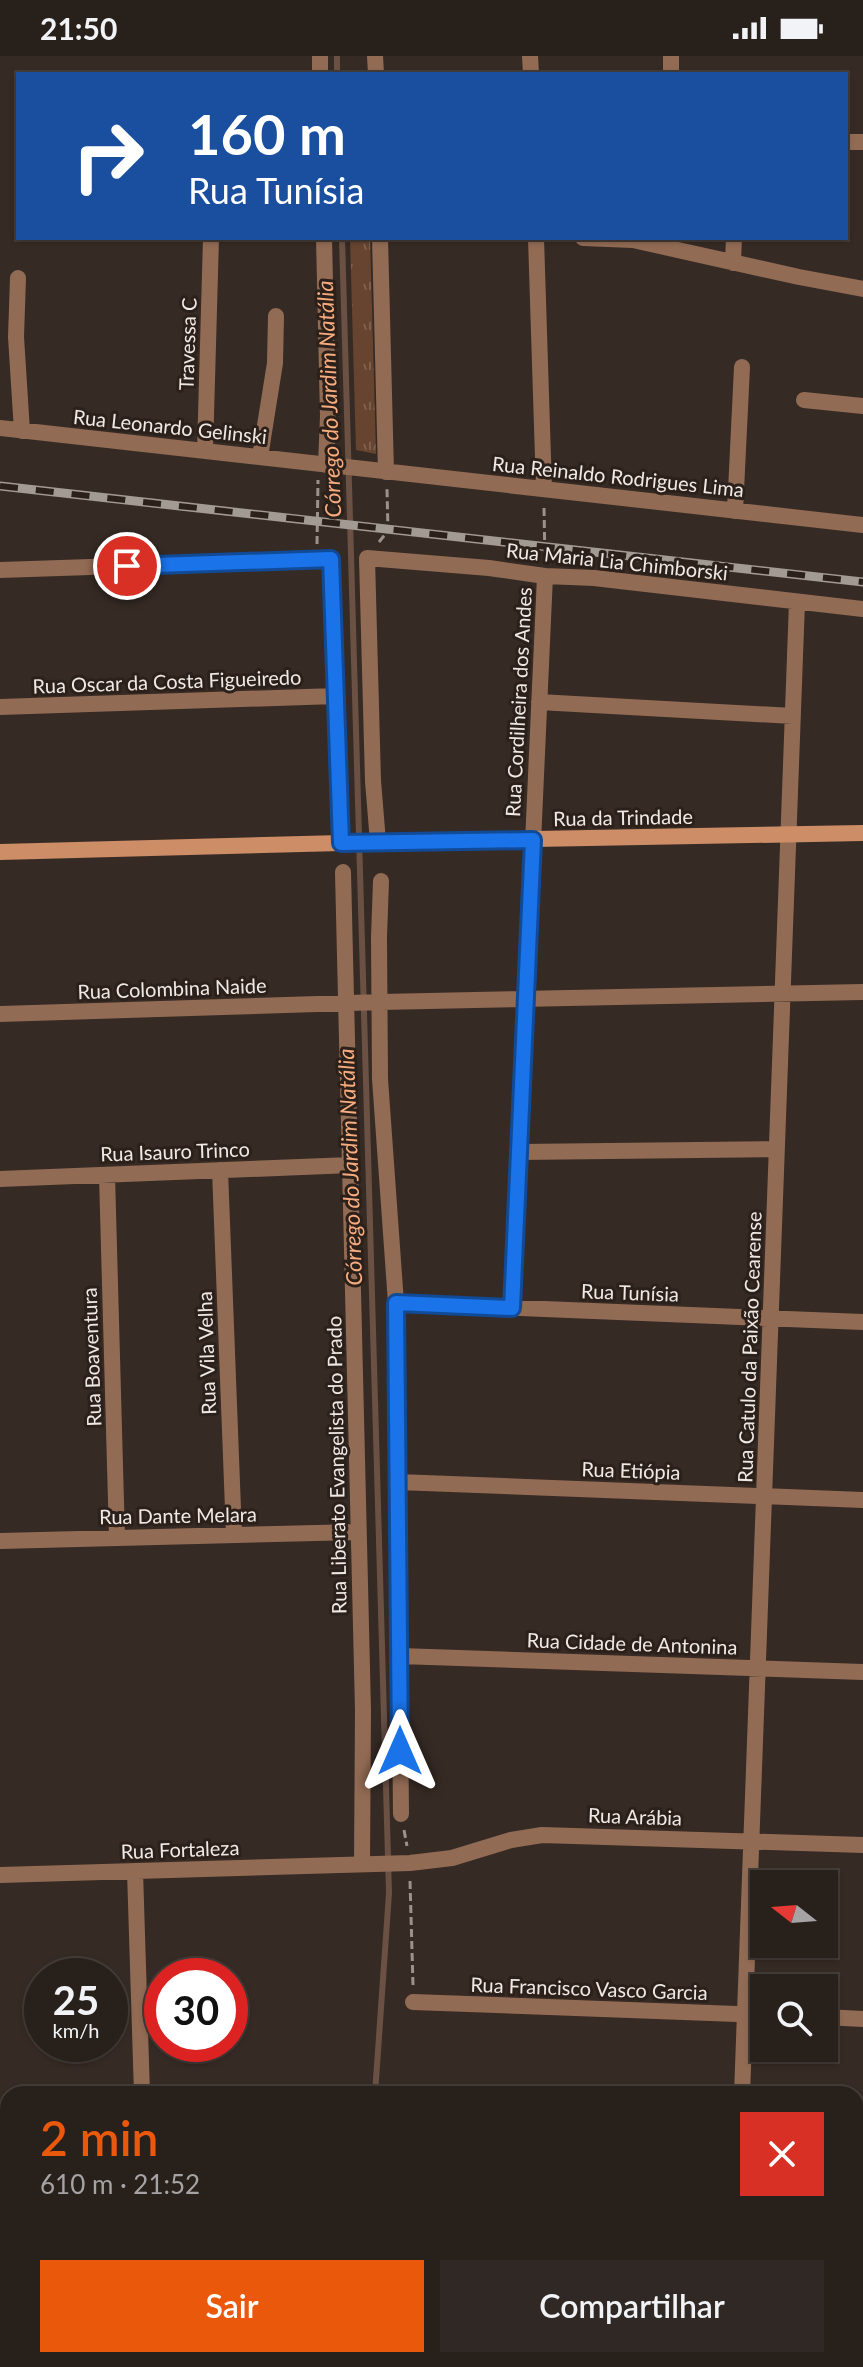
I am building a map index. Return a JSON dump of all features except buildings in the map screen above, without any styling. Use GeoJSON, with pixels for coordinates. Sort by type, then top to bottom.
{"type":"FeatureCollection","features":[{"type":"Feature","properties":{"kind":"main road","name":"Rua da Trindade"},"geometry":{"type":"LineString","coordinates":[[378,842],[863,833]]}},
{"type":"Feature","properties":{"kind":"main road","name":"Rua da Trindade"},"geometry":{"type":"LineString","coordinates":[[0,852],[341,843]]}},
{"type":"Feature","properties":{"kind":"street","name":"Travessa C"},"geometry":{"type":"LineString","coordinates":[[205,451],[211,240]]}},
{"type":"Feature","properties":{"kind":"street"},"geometry":{"type":"LineString","coordinates":[[324,240],[328,416],[326,465]]}},
{"type":"Feature","properties":{"kind":"street"},"geometry":{"type":"LineString","coordinates":[[380,240],[386,472]]}},
{"type":"Feature","properties":{"kind":"street"},"geometry":{"type":"LineString","coordinates":[[536,240],[544,489]]}},
{"type":"Feature","properties":{"kind":"street"},"geometry":{"type":"LineString","coordinates":[[633,240],[863,289]]}},
{"type":"Feature","properties":{"kind":"street"},"geometry":{"type":"LineString","coordinates":[[733,263],[734,240]]}},
{"type":"Feature","properties":{"kind":"street"},"geometry":{"type":"LineString","coordinates":[[18,278],[16,337],[22,431]]}},
{"type":"Feature","properties":{"kind":"street"},"geometry":{"type":"LineString","coordinates":[[260,457],[275,363],[276,316]]}},
{"type":"Feature","properties":{"kind":"street"},"geometry":{"type":"LineString","coordinates":[[735,511],[742,367]]}},
{"type":"Feature","properties":{"kind":"street"},"geometry":{"type":"LineString","coordinates":[[804,400],[863,406]]}},
{"type":"Feature","properties":{"kind":"street","name":"Rua Leonardo Gelinski"},"geometry":{"type":"LineString","coordinates":[[0,428],[368,470]]}},
{"type":"Feature","properties":{"kind":"street","name":"Rua Reinaldo Rodrigues Lima"},"geometry":{"type":"LineString","coordinates":[[368,470],[863,525]]}},
{"type":"Feature","properties":{"kind":"street"},"geometry":{"type":"LineString","coordinates":[[367,558],[373,781],[378,842]]}},
{"type":"Feature","properties":{"kind":"street","name":"Rua Maria Lia Chimborski"},"geometry":{"type":"LineString","coordinates":[[367,558],[594,578],[863,609]]}},
{"type":"Feature","properties":{"kind":"street"},"geometry":{"type":"LineString","coordinates":[[0,570],[324,560],[336,696],[341,843]]}},
{"type":"Feature","properties":{"kind":"street","name":"Rua Cordilheira dos Andes"},"geometry":{"type":"LineString","coordinates":[[512,1308],[545,576]]}},
{"type":"Feature","properties":{"kind":"street","name":"Rua Catulo da Paixão Cearense"},"geometry":{"type":"LineString","coordinates":[[742,2086],[797,602]]}},
{"type":"Feature","properties":{"kind":"street","name":"Rua Oscar da Costa Figueiredo"},"geometry":{"type":"LineString","coordinates":[[0,707],[336,696]]}},
{"type":"Feature","properties":{"kind":"street"},"geometry":{"type":"LineString","coordinates":[[539,702],[793,716]]}},
{"type":"Feature","properties":{"kind":"street","name":"Rua da Trindade"},"geometry":{"type":"LineString","coordinates":[[341,843],[378,842]]}},
{"type":"Feature","properties":{"kind":"street","name":"Rua Liberato Evangelista do Prado"},"geometry":{"type":"LineString","coordinates":[[343,872],[362,1694],[362,1864]]}},
{"type":"Feature","properties":{"kind":"street"},"geometry":{"type":"LineString","coordinates":[[381,881],[381,1088],[396,1303],[401,1814]]}},
{"type":"Feature","properties":{"kind":"street","name":"Rua Colombina Naide"},"geometry":{"type":"LineString","coordinates":[[0,1014],[863,992]]}},
{"type":"Feature","properties":{"kind":"street"},"geometry":{"type":"LineString","coordinates":[[519,1152],[777,1149]]}},
{"type":"Feature","properties":{"kind":"street","name":"Rua Isauro Trinco"},"geometry":{"type":"LineString","coordinates":[[0,1179],[351,1165]]}},
{"type":"Feature","properties":{"kind":"street","name":"Rua Vila Velha"},"geometry":{"type":"LineString","coordinates":[[220,1170],[234,1535]]}},
{"type":"Feature","properties":{"kind":"street","name":"Rua Boaventura"},"geometry":{"type":"LineString","coordinates":[[107,1175],[117,1538]]}},
{"type":"Feature","properties":{"kind":"street","name":"Rua Tunísia"},"geometry":{"type":"LineString","coordinates":[[396,1303],[863,1322]]}},
{"type":"Feature","properties":{"kind":"street","name":"Rua Etiópia"},"geometry":{"type":"LineString","coordinates":[[398,1482],[863,1500]]}},
{"type":"Feature","properties":{"kind":"street","name":"Rua Dante Melara"},"geometry":{"type":"LineString","coordinates":[[0,1541],[357,1532]]}},
{"type":"Feature","properties":{"kind":"street","name":"Rua Cidade de Antonina"},"geometry":{"type":"LineString","coordinates":[[400,1656],[863,1672]]}},
{"type":"Feature","properties":{"kind":"street","name":"Rua Arábia"},"geometry":{"type":"LineString","coordinates":[[362,1864],[452,1858],[511,1840],[542,1835],[863,1845]]}},
{"type":"Feature","properties":{"kind":"street","name":"Rua Fortaleza"},"geometry":{"type":"LineString","coordinates":[[0,1875],[362,1864]]}},
{"type":"Feature","properties":{"kind":"street"},"geometry":{"type":"LineString","coordinates":[[135,1871],[142,2086]]}},
{"type":"Feature","properties":{"kind":"street","name":"Rua Francisco Vasco Garcia"},"geometry":{"type":"LineString","coordinates":[[413,2002],[750,2014]]}},
{"type":"Feature","properties":{"kind":"street"},"geometry":{"type":"LineString","coordinates":[[838,2018],[863,2019]]}},
{"type":"Feature","properties":{"kind":"path"},"geometry":{"type":"LineString","coordinates":[[324,560],[326,465]]}},
{"type":"Feature","properties":{"kind":"path"},"geometry":{"type":"LineString","coordinates":[[367,558],[388,531],[386,472]]}},
{"type":"Feature","properties":{"kind":"path"},"geometry":{"type":"LineString","coordinates":[[544,489],[545,576]]}},
{"type":"Feature","properties":{"kind":"path"},"geometry":{"type":"LineString","coordinates":[[401,1814],[410,1863],[413,2002]]}},
{"type":"Feature","properties":{"kind":"green space"},"geometry":{"type":"Polygon","coordinates":[[[350,240],[370,240],[376,454],[356,450],[350,240]]]}},
{"type":"Feature","properties":{"kind":"waterway","name":"Córrego do Jardim Natália"},"geometry":{"type":"LineString","coordinates":[[337,56],[337,72]]}},
{"type":"Feature","properties":{"kind":"waterway","name":"Córrego do Jardim Natália"},"geometry":{"type":"LineString","coordinates":[[342,240],[389,1893],[376,2086]]}},
{"type":"Feature","properties":{"kind":"railway"},"geometry":{"type":"LineString","coordinates":[[0,486],[863,582]]}},
{"type":"Feature","properties":{"kind":"route"},"geometry":{"type":"LineString","coordinates":[[127,566],[331,559],[341,843],[533,840],[512,1308],[396,1303],[400,1751]]}}]}
